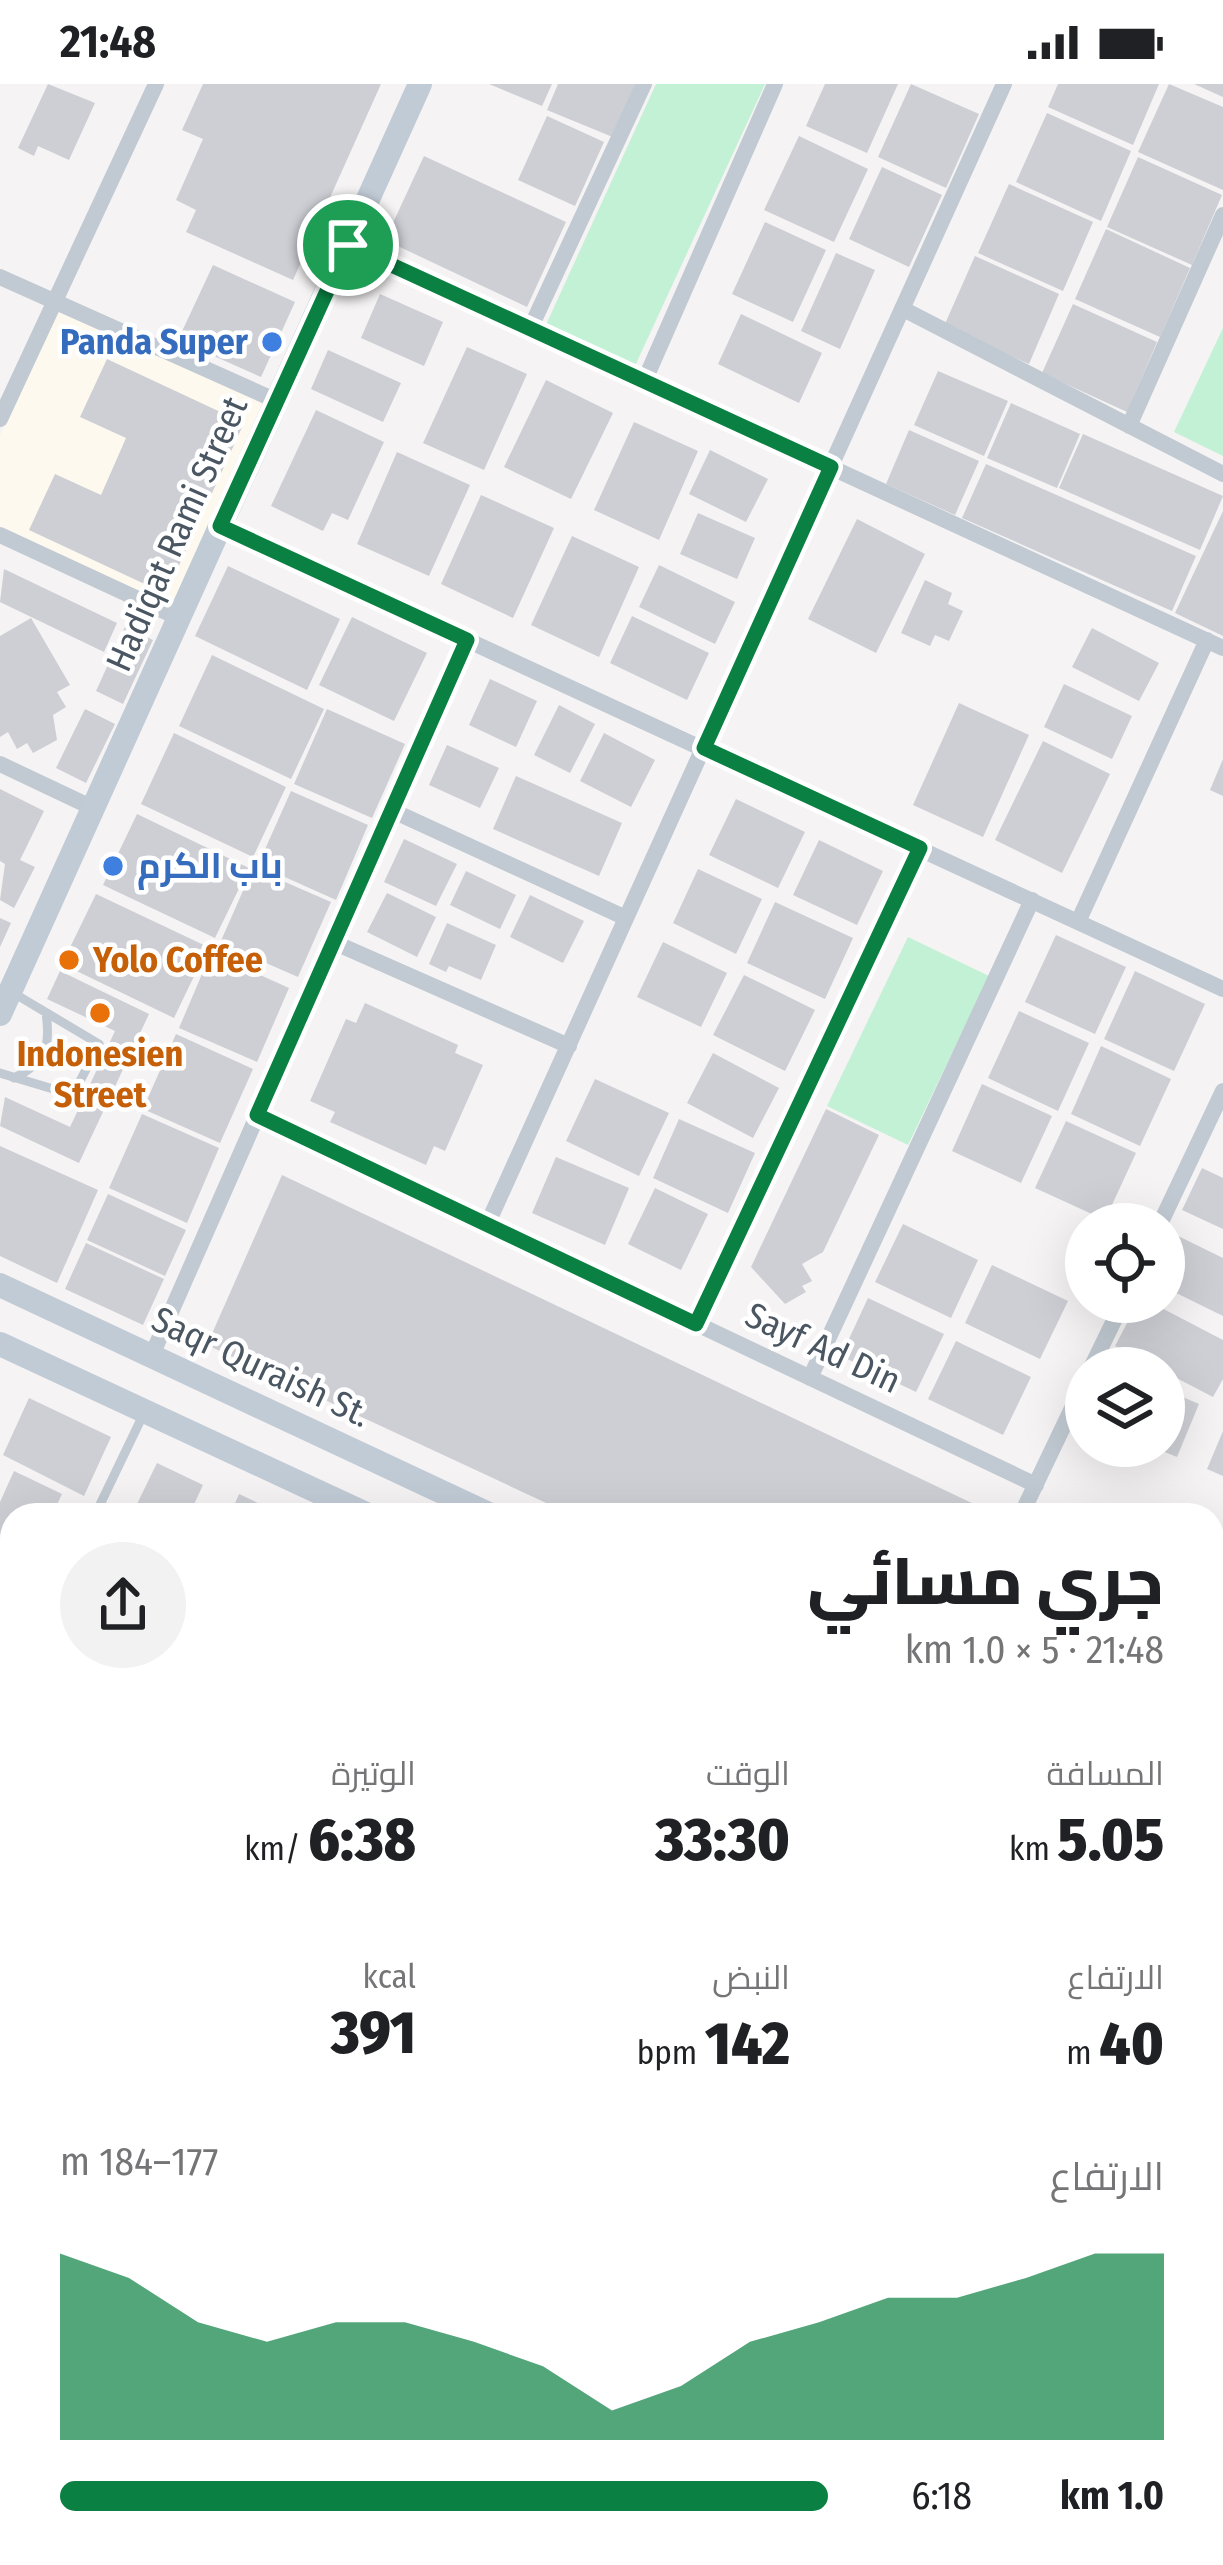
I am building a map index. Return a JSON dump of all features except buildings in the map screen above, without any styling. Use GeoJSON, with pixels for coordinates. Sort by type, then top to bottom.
{"type":"FeatureCollection","features":[{"type":"Feature","properties":{"kind":"street"},"geometry":{"type":"LineString","coordinates":[[0,419],[156,84]]}},
{"type":"Feature","properties":{"kind":"street","name":"Hadiqat Rami Street"},"geometry":{"type":"LineString","coordinates":[[5,1002],[420,84]]}},
{"type":"Feature","properties":{"kind":"street"},"geometry":{"type":"LineString","coordinates":[[530,329],[644,84]]}},
{"type":"Feature","properties":{"kind":"street"},"geometry":{"type":"LineString","coordinates":[[644,382],[776,84]]}},
{"type":"Feature","properties":{"kind":"street"},"geometry":{"type":"LineString","coordinates":[[488,1226],[1004,84]]}},
{"type":"Feature","properties":{"kind":"street"},"geometry":{"type":"LineString","coordinates":[[1129,426],[1221,224]]}},
{"type":"Feature","properties":{"kind":"street"},"geometry":{"type":"LineString","coordinates":[[348,245],[1215,644],[1078,922]]}},
{"type":"Feature","properties":{"kind":"street"},"geometry":{"type":"LineString","coordinates":[[0,277],[277,401]]}},
{"type":"Feature","properties":{"kind":"street"},"geometry":{"type":"LineString","coordinates":[[903,309],[1223,474]]}},
{"type":"Feature","properties":{"kind":"street"},"geometry":{"type":"LineString","coordinates":[[220,526],[1223,989]]}},
{"type":"Feature","properties":{"kind":"street"},"geometry":{"type":"LineString","coordinates":[[0,535],[179,618]]}},
{"type":"Feature","properties":{"kind":"street"},"geometry":{"type":"LineString","coordinates":[[152,1355],[467,640]]}},
{"type":"Feature","properties":{"kind":"street"},"geometry":{"type":"LineString","coordinates":[[0,764],[93,808]]}},
{"type":"Feature","properties":{"kind":"street"},"geometry":{"type":"LineString","coordinates":[[392,810],[626,918]]}},
{"type":"Feature","properties":{"kind":"street"},"geometry":{"type":"LineString","coordinates":[[696,1324],[920,848]]}},
{"type":"Feature","properties":{"kind":"street"},"geometry":{"type":"LineString","coordinates":[[810,1378],[1032,900]]}},
{"type":"Feature","properties":{"kind":"street"},"geometry":{"type":"LineString","coordinates":[[333,942],[569,1046]]}},
{"type":"Feature","properties":{"kind":"street"},"geometry":{"type":"LineString","coordinates":[[1170,1203],[1223,1091]]}},
{"type":"Feature","properties":{"kind":"street","name":"Sayf Ad Din"},"geometry":{"type":"LineString","coordinates":[[257,1115],[1036,1485]]}},
{"type":"Feature","properties":{"kind":"street","name":"Saqr Quraish St."},"geometry":{"type":"LineString","coordinates":[[0,1285],[466,1503]]}},
{"type":"Feature","properties":{"kind":"street"},"geometry":{"type":"LineString","coordinates":[[0,1344],[336,1503]]}},
{"type":"Feature","properties":{"kind":"street"},"geometry":{"type":"LineString","coordinates":[[1027,1503],[1065,1424]]}},
{"type":"Feature","properties":{"kind":"lane"},"geometry":{"type":"LineString","coordinates":[[0,1073],[73,1095],[99,1045],[46,1013],[5,1002]]}},
{"type":"Feature","properties":{"kind":"lane"},"geometry":{"type":"LineString","coordinates":[[14,1078],[36,1067],[50,1044],[46,1013]]}},
{"type":"Feature","properties":{"kind":"lane"},"geometry":{"type":"LineString","coordinates":[[101,1503],[144,1414]]}},
{"type":"Feature","properties":{"kind":"shaded area"},"geometry":{"type":"Polygon","coordinates":[[[59,312],[269,403],[172,607],[0,529],[0,435],[59,312]]]}},
{"type":"Feature","properties":{"kind":"green space"},"geometry":{"type":"Polygon","coordinates":[[[656,84],[765,84],[634,368],[545,327],[656,84]]]}},
{"type":"Feature","properties":{"kind":"green space"},"geometry":{"type":"Polygon","coordinates":[[[1223,328],[1223,456],[1174,432],[1223,328]]]}},
{"type":"Feature","properties":{"kind":"green space"},"geometry":{"type":"Polygon","coordinates":[[[908,937],[989,976],[908,1145],[827,1106],[908,937]]]}},
{"type":"Feature","properties":{"kind":"place","name":"Panda Super"},"geometry":{"type":"Point","coordinates":[272,342]}},
{"type":"Feature","properties":{"kind":"place","name":"باب الكرم"},"geometry":{"type":"Point","coordinates":[113,866]}},
{"type":"Feature","properties":{"kind":"place","name":"Yolo Coffee"},"geometry":{"type":"Point","coordinates":[69,960]}},
{"type":"Feature","properties":{"kind":"place","name":"Indonesien Street"},"geometry":{"type":"Point","coordinates":[100,1013]}},
{"type":"Feature","properties":{"kind":"route"},"geometry":{"type":"LineString","coordinates":[[348,245],[831,467],[704,748],[920,848],[696,1324],[257,1115],[467,640],[220,526],[348,245]]}}]}
